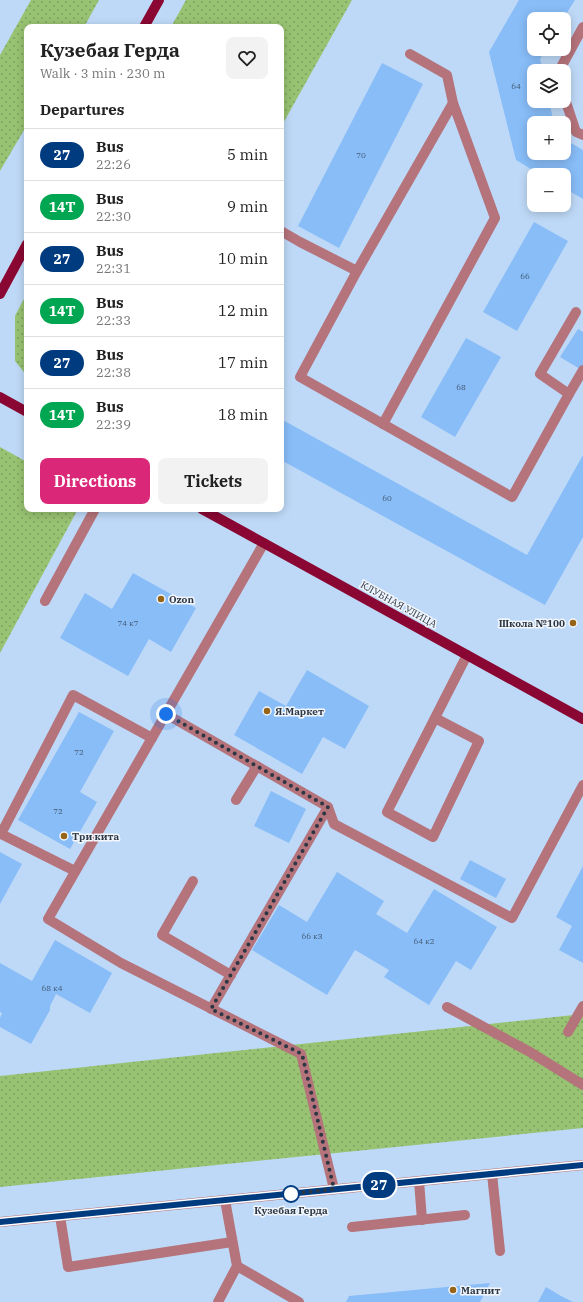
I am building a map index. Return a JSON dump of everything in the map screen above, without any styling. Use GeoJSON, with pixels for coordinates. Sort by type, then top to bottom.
{"type":"FeatureCollection","features":[{"type":"Feature","properties":{"kind":"main road"},"geometry":{"type":"LineString","coordinates":[[146,24],[159,0]]}},
{"type":"Feature","properties":{"kind":"main road"},"geometry":{"type":"LineString","coordinates":[[0,294],[24,250]]}},
{"type":"Feature","properties":{"kind":"main road"},"geometry":{"type":"LineString","coordinates":[[0,398],[24,410]]}},
{"type":"Feature","properties":{"kind":"main road","name":"КЛУБНАЯ УЛИЦА"},"geometry":{"type":"LineString","coordinates":[[207,512],[583,719]]}},
{"type":"Feature","properties":{"kind":"street"},"geometry":{"type":"LineString","coordinates":[[563,64],[583,27]]}},
{"type":"Feature","properties":{"kind":"street"},"geometry":{"type":"LineString","coordinates":[[383,424],[495,218],[453,103],[447,74],[410,54]]}},
{"type":"Feature","properties":{"kind":"street"},"geometry":{"type":"LineString","coordinates":[[453,103],[357,271],[300,377],[512,497],[583,370]]}},
{"type":"Feature","properties":{"kind":"street"},"geometry":{"type":"LineString","coordinates":[[568,108],[576,132],[583,135]]}},
{"type":"Feature","properties":{"kind":"street"},"geometry":{"type":"LineString","coordinates":[[284,233],[357,271]]}},
{"type":"Feature","properties":{"kind":"street"},"geometry":{"type":"LineString","coordinates":[[569,394],[540,374],[576,312]]}},
{"type":"Feature","properties":{"kind":"street"},"geometry":{"type":"LineString","coordinates":[[45,601],[93,512]]}},
{"type":"Feature","properties":{"kind":"street"},"geometry":{"type":"LineString","coordinates":[[264,543],[48,919],[121,963],[302,1054],[334,1189]]}},
{"type":"Feature","properties":{"kind":"street"},"geometry":{"type":"LineString","coordinates":[[435,718],[479,741],[434,837],[387,812],[467,655]]}},
{"type":"Feature","properties":{"kind":"street"},"geometry":{"type":"LineString","coordinates":[[75,871],[1,834],[74,695],[152,738]]}},
{"type":"Feature","properties":{"kind":"street"},"geometry":{"type":"LineString","coordinates":[[166,714],[328,807],[334,824],[512,918],[583,785]]}},
{"type":"Feature","properties":{"kind":"street"},"geometry":{"type":"LineString","coordinates":[[236,800],[257,766]]}},
{"type":"Feature","properties":{"kind":"street"},"geometry":{"type":"LineString","coordinates":[[211,1009],[328,807]]}},
{"type":"Feature","properties":{"kind":"street"},"geometry":{"type":"LineString","coordinates":[[193,881],[162,935],[231,975]]}},
{"type":"Feature","properties":{"kind":"street"},"geometry":{"type":"LineString","coordinates":[[568,1032],[583,1006]]}},
{"type":"Feature","properties":{"kind":"street"},"geometry":{"type":"LineString","coordinates":[[447,1007],[530,1052],[583,1085]]}},
{"type":"Feature","properties":{"kind":"street"},"geometry":{"type":"LineString","coordinates":[[0,1222],[583,1165]]}},
{"type":"Feature","properties":{"kind":"street"},"geometry":{"type":"LineString","coordinates":[[492,1174],[500,1251]]}},
{"type":"Feature","properties":{"kind":"street"},"geometry":{"type":"LineString","coordinates":[[419,1181],[422,1220]]}},
{"type":"Feature","properties":{"kind":"street"},"geometry":{"type":"LineString","coordinates":[[218,1302],[237,1266],[225,1200]]}},
{"type":"Feature","properties":{"kind":"street"},"geometry":{"type":"LineString","coordinates":[[352,1227],[465,1215]]}},
{"type":"Feature","properties":{"kind":"street"},"geometry":{"type":"LineString","coordinates":[[60,1216],[68,1267],[232,1242]]}},
{"type":"Feature","properties":{"kind":"street"},"geometry":{"type":"LineString","coordinates":[[237,1266],[299,1302]]}},
{"type":"Feature","properties":{"kind":"green space"},"geometry":{"type":"Polygon","coordinates":[[[31,0],[99,0],[86,24],[24,24],[24,130],[0,171],[0,55],[31,0]]]}},
{"type":"Feature","properties":{"kind":"green space"},"geometry":{"type":"Polygon","coordinates":[[[186,0],[352,0],[284,122],[284,24],[173,24],[186,0]]]}},
{"type":"Feature","properties":{"kind":"green space"},"geometry":{"type":"Polygon","coordinates":[[[24,299],[24,372],[15,361],[15,316],[24,299]]]}},
{"type":"Feature","properties":{"kind":"green space"},"geometry":{"type":"Polygon","coordinates":[[[0,447],[24,460],[24,512],[76,512],[0,653],[0,447]]]}},
{"type":"Feature","properties":{"kind":"green space"},"geometry":{"type":"Polygon","coordinates":[[[583,1014],[583,1128],[0,1187],[0,1076],[583,1014]]]}},
{"type":"Feature","properties":{"kind":"building"},"geometry":{"type":"Polygon","coordinates":[[[519,0],[575,0],[567,12],[527,12],[527,56],[542,56],[540,59],[541,64],[527,64],[527,108],[551,108],[552,116],[527,116],[527,160],[571,160],[571,143],[583,150],[583,199],[571,192],[571,168],[529,168],[516,160],[489,52],[519,0]]]}},
{"type":"Feature","properties":{"kind":"building"},"geometry":{"type":"Polygon","coordinates":[[[382,63],[423,84],[339,248],[298,226],[382,63]]]}},
{"type":"Feature","properties":{"kind":"building"},"geometry":{"type":"Polygon","coordinates":[[[534,222],[568,241],[517,331],[483,312],[534,222]]]}},
{"type":"Feature","properties":{"kind":"building"},"geometry":{"type":"Polygon","coordinates":[[[578,329],[583,332],[583,365],[580,369],[560,357],[578,329]]]}},
{"type":"Feature","properties":{"kind":"building"},"geometry":{"type":"Polygon","coordinates":[[[466,338],[501,357],[455,437],[421,417],[466,338]]]}},
{"type":"Feature","properties":{"kind":"building"},"geometry":{"type":"Polygon","coordinates":[[[284,421],[527,555],[583,455],[583,537],[545,605],[284,462],[284,421]]]}},
{"type":"Feature","properties":{"kind":"building"},"geometry":{"type":"Polygon","coordinates":[[[133,573],[196,608],[171,652],[149,639],[128,676],[60,638],[85,593],[112,609],[133,573]]]}},
{"type":"Feature","properties":{"kind":"building"},"geometry":{"type":"Polygon","coordinates":[[[307,670],[369,706],[345,749],[323,737],[302,774],[234,735],[259,691],[286,706],[307,670]]]}},
{"type":"Feature","properties":{"kind":"building"},"geometry":{"type":"Polygon","coordinates":[[[79,712],[114,731],[80,792],[97,802],[70,849],[18,820],[79,712]]]}},
{"type":"Feature","properties":{"kind":"building"},"geometry":{"type":"Polygon","coordinates":[[[271,791],[306,809],[289,843],[254,826],[271,791]]]}},
{"type":"Feature","properties":{"kind":"building"},"geometry":{"type":"Polygon","coordinates":[[[0,852],[22,864],[0,904],[0,852]]]}},
{"type":"Feature","properties":{"kind":"building"},"geometry":{"type":"Polygon","coordinates":[[[470,860],[506,879],[496,898],[460,879],[470,860]]]}},
{"type":"Feature","properties":{"kind":"building"},"geometry":{"type":"Polygon","coordinates":[[[583,866],[583,963],[559,950],[572,926],[556,917],[583,866]]]}},
{"type":"Feature","properties":{"kind":"building"},"geometry":{"type":"Polygon","coordinates":[[[337,872],[384,901],[376,914],[407,933],[434,889],[497,927],[471,970],[456,961],[429,1005],[384,977],[389,970],[355,950],[327,995],[252,950],[279,905],[307,922],[337,872]]]}},
{"type":"Feature","properties":{"kind":"building"},"geometry":{"type":"Polygon","coordinates":[[[55,940],[112,973],[90,1013],[56,994],[50,1006],[50,1010],[31,1044],[0,1027],[0,1018],[2,1013],[0,1012],[0,963],[32,981],[55,940]]]}},
{"type":"Feature","properties":{"kind":"building","name":"Магнит"},"geometry":{"type":"Polygon","coordinates":[[[490,1283],[480,1302],[346,1302],[349,1296],[490,1283]]]}},
{"type":"Feature","properties":{"kind":"building"},"geometry":{"type":"Polygon","coordinates":[[[546,1287],[561,1296],[573,1302],[538,1302],[546,1287]]]}},
{"type":"Feature","properties":{"kind":"bus line","name":"27"},"geometry":{"type":"LineString","coordinates":[[0,1222],[583,1165]]}},
{"type":"Feature","properties":{"kind":"place","name":"Ozon"},"geometry":{"type":"Point","coordinates":[161,599]}},
{"type":"Feature","properties":{"kind":"place","name":"Школа №100"},"geometry":{"type":"Point","coordinates":[573,623]}},
{"type":"Feature","properties":{"kind":"place","name":"Я.Маркет"},"geometry":{"type":"Point","coordinates":[267,711]}},
{"type":"Feature","properties":{"kind":"place","name":"Три кита"},"geometry":{"type":"Point","coordinates":[64,836]}},
{"type":"Feature","properties":{"kind":"place","name":"Кузебая Герда"},"geometry":{"type":"Point","coordinates":[291,1194]}},
{"type":"Feature","properties":{"kind":"place","name":"Магнит"},"geometry":{"type":"Point","coordinates":[453,1290]}},
{"type":"Feature","properties":{"kind":"route"},"geometry":{"type":"LineString","coordinates":[[166,714],[328,807],[211,1009],[302,1054],[334,1189],[287,1194],[291,1194]]}}]}
